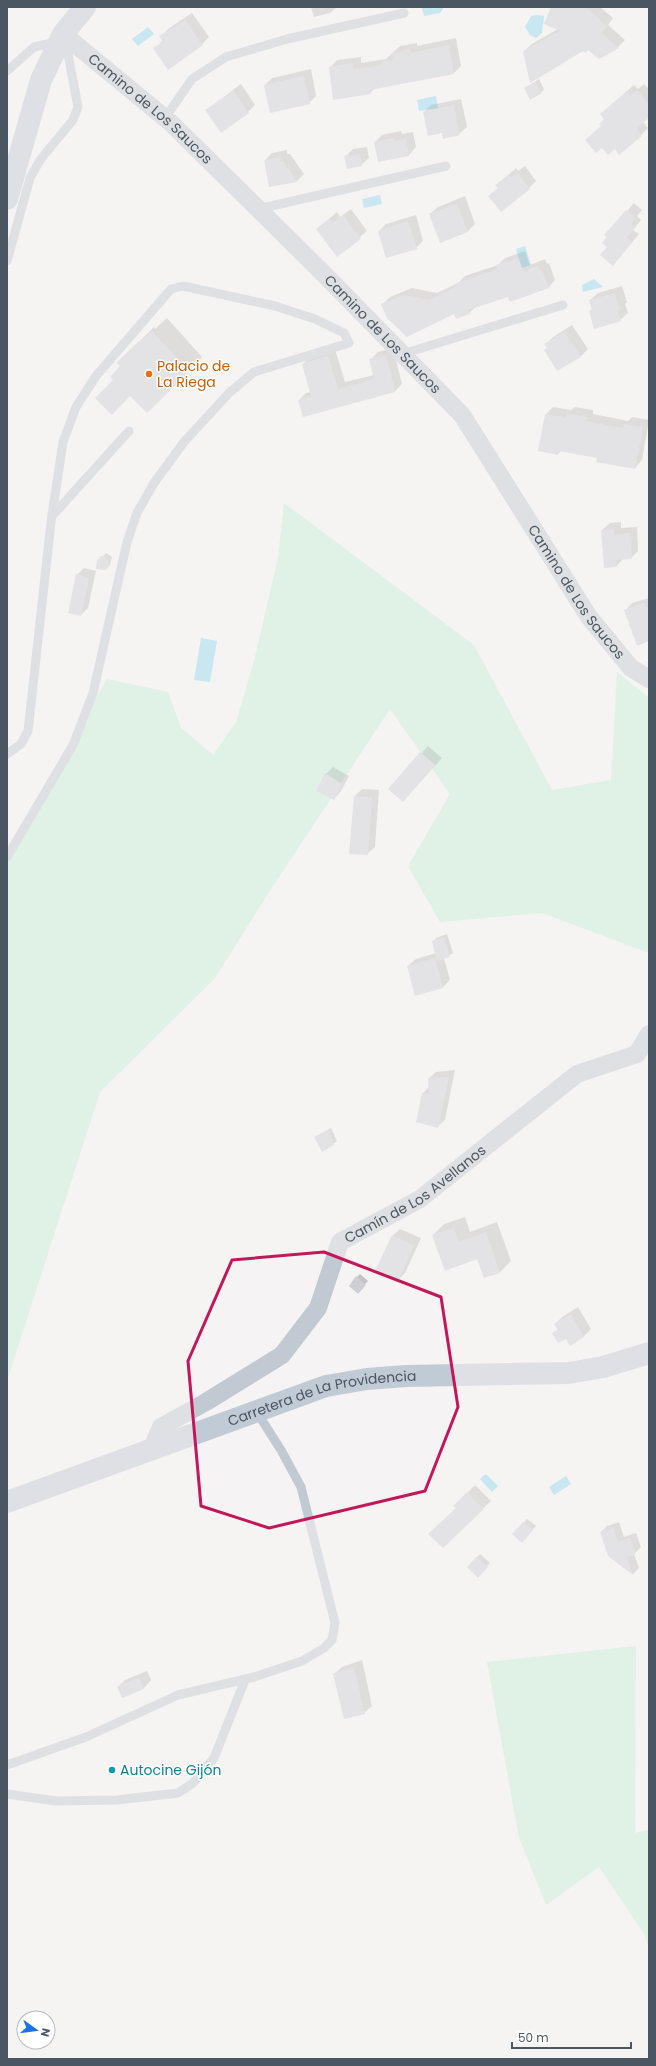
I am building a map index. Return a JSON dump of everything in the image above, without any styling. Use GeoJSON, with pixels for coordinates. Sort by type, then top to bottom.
{"type":"FeatureCollection","features":[{"type":"Feature","properties":{"kind":"street"},"geometry":{"type":"LineString","coordinates":[[7,199],[41,80],[85,7]]}},
{"type":"Feature","properties":{"kind":"street","name":"Camino de Los Saucos"},"geometry":{"type":"LineString","coordinates":[[65,38],[165,118],[258,209],[462,415],[589,617],[631,668],[649,679]]}},
{"type":"Feature","properties":{"kind":"street","name":"Camín de Los Avellanos"},"geometry":{"type":"LineString","coordinates":[[151,1450],[161,1427],[206,1402],[282,1355],[318,1308],[340,1242],[420,1199],[577,1074],[643,1057],[649,1034]]}},
{"type":"Feature","properties":{"kind":"street","name":"Carretera de La Providencia"},"geometry":{"type":"LineString","coordinates":[[7,1502],[256,1410],[326,1386],[406,1376],[569,1372],[603,1367],[649,1353]]}},
{"type":"Feature","properties":{"kind":"lane"},"geometry":{"type":"LineString","coordinates":[[165,118],[192,78],[226,57],[287,39],[404,12]]}},
{"type":"Feature","properties":{"kind":"lane"},"geometry":{"type":"LineString","coordinates":[[7,71],[34,47],[65,38],[78,107],[73,120],[40,160],[30,178],[7,261]]}},
{"type":"Feature","properties":{"kind":"lane"},"geometry":{"type":"LineString","coordinates":[[258,209],[446,166]]}},
{"type":"Feature","properties":{"kind":"lane"},"geometry":{"type":"LineString","coordinates":[[7,754],[21,744],[28,731],[55,489],[64,442],[76,407],[96,376],[171,289],[183,286],[276,306],[315,319],[344,333],[349,343],[254,372],[229,393],[184,442],[154,483],[137,513],[127,542],[93,693],[73,745],[7,857]]}},
{"type":"Feature","properties":{"kind":"lane"},"geometry":{"type":"LineString","coordinates":[[402,354],[563,305]]}},
{"type":"Feature","properties":{"kind":"lane"},"geometry":{"type":"LineString","coordinates":[[53,515],[129,431]]}},
{"type":"Feature","properties":{"kind":"lane"},"geometry":{"type":"LineString","coordinates":[[7,1766],[86,1737],[178,1695],[245,1680],[302,1661],[324,1648],[332,1640],[335,1623],[301,1487],[281,1450],[256,1410]]}},
{"type":"Feature","properties":{"kind":"lane"},"geometry":{"type":"LineString","coordinates":[[7,1794],[56,1800],[117,1800],[178,1793],[193,1783],[214,1758],[245,1680]]}},
{"type":"Feature","properties":{"kind":"highlighted area"},"geometry":{"type":"Polygon","coordinates":[[[324,1252],[441,1297],[458,1407],[425,1491],[269,1528],[201,1506],[188,1361],[232,1260],[324,1252]]]}},
{"type":"Feature","properties":{"kind":"green space"},"geometry":{"type":"Polygon","coordinates":[[[284,503],[474,645],[552,790],[611,780],[617,672],[649,698],[649,953],[542,913],[440,922],[408,866],[450,794],[390,709],[271,889],[215,978],[100,1092],[7,1381],[7,857],[107,679],[168,692],[181,728],[213,755],[236,722],[254,661],[278,558],[284,503]]]}},
{"type":"Feature","properties":{"kind":"green space"},"geometry":{"type":"Polygon","coordinates":[[[636,1646],[635,1833],[649,1830],[649,1948],[644,1934],[599,1867],[546,1905],[519,1838],[487,1662],[636,1646]]]}},
{"type":"Feature","properties":{"kind":"water"},"geometry":{"type":"Polygon","coordinates":[[[442,7],[443,9],[440,13],[424,16],[422,8],[442,7]]]}},
{"type":"Feature","properties":{"kind":"water"},"geometry":{"type":"Polygon","coordinates":[[[531,16],[544,16],[542,33],[536,38],[530,35],[525,27],[531,16]]]}},
{"type":"Feature","properties":{"kind":"water"},"geometry":{"type":"Polygon","coordinates":[[[148,27],[154,34],[138,46],[132,39],[148,27]]]}},
{"type":"Feature","properties":{"kind":"water"},"geometry":{"type":"Polygon","coordinates":[[[436,96],[438,108],[419,111],[417,100],[436,96]]]}},
{"type":"Feature","properties":{"kind":"water"},"geometry":{"type":"Polygon","coordinates":[[[380,195],[382,204],[364,208],[362,199],[380,195]]]}},
{"type":"Feature","properties":{"kind":"water"},"geometry":{"type":"Polygon","coordinates":[[[525,246],[531,265],[522,268],[516,249],[525,246]]]}},
{"type":"Feature","properties":{"kind":"water"},"geometry":{"type":"Polygon","coordinates":[[[594,279],[603,287],[583,292],[582,285],[594,279]]]}},
{"type":"Feature","properties":{"kind":"water"},"geometry":{"type":"Polygon","coordinates":[[[201,638],[217,641],[210,682],[194,680],[201,638]]]}},
{"type":"Feature","properties":{"kind":"water"},"geometry":{"type":"Polygon","coordinates":[[[486,1474],[498,1486],[492,1492],[480,1479],[486,1474]]]}},
{"type":"Feature","properties":{"kind":"water"},"geometry":{"type":"Polygon","coordinates":[[[566,1476],[571,1484],[554,1495],[549,1487],[566,1476]]]}},
{"type":"Feature","properties":{"kind":"building"},"geometry":{"type":"Polygon","coordinates":[[[551,7],[585,7],[607,26],[601,33],[619,48],[599,59],[588,50],[586,53],[583,51],[530,83],[523,51],[560,31],[544,24],[551,7]]]}},
{"type":"Feature","properties":{"kind":"building"},"geometry":{"type":"Polygon","coordinates":[[[185,20],[203,45],[168,70],[153,48],[163,42],[159,36],[185,20]]]}},
{"type":"Feature","properties":{"kind":"building"},"geometry":{"type":"Polygon","coordinates":[[[449,45],[454,74],[370,90],[371,94],[333,100],[329,67],[354,63],[354,69],[383,65],[382,62],[393,59],[392,53],[410,49],[410,53],[449,45]]]}},
{"type":"Feature","properties":{"kind":"building"},"geometry":{"type":"Polygon","coordinates":[[[304,76],[310,104],[270,113],[264,85],[304,76]]]}},
{"type":"Feature","properties":{"kind":"building"},"geometry":{"type":"Polygon","coordinates":[[[535,82],[542,93],[530,100],[524,88],[535,82]]]}},
{"type":"Feature","properties":{"kind":"building"},"geometry":{"type":"Polygon","coordinates":[[[637,90],[649,105],[649,118],[636,129],[642,136],[619,155],[615,149],[608,155],[602,148],[596,153],[585,140],[601,126],[599,124],[604,119],[600,114],[627,91],[630,96],[637,90]]]}},
{"type":"Feature","properties":{"kind":"building"},"geometry":{"type":"Polygon","coordinates":[[[233,91],[249,113],[221,133],[205,110],[233,91]]]}},
{"type":"Feature","properties":{"kind":"building"},"geometry":{"type":"Polygon","coordinates":[[[454,105],[460,135],[443,139],[442,133],[428,136],[423,112],[454,105]]]}},
{"type":"Feature","properties":{"kind":"building"},"geometry":{"type":"Polygon","coordinates":[[[394,138],[395,141],[406,138],[409,156],[378,162],[374,142],[394,138]]]}},
{"type":"Feature","properties":{"kind":"building"},"geometry":{"type":"Polygon","coordinates":[[[360,154],[362,166],[347,169],[344,156],[360,154]]]}},
{"type":"Feature","properties":{"kind":"building"},"geometry":{"type":"Polygon","coordinates":[[[280,157],[280,161],[283,161],[297,182],[269,187],[264,160],[280,157]]]}},
{"type":"Feature","properties":{"kind":"building"},"geometry":{"type":"Polygon","coordinates":[[[517,172],[530,189],[501,212],[488,196],[498,188],[495,185],[508,175],[510,178],[517,172]]]}},
{"type":"Feature","properties":{"kind":"building"},"geometry":{"type":"Polygon","coordinates":[[[457,203],[468,232],[440,243],[429,214],[457,203]]]}},
{"type":"Feature","properties":{"kind":"building"},"geometry":{"type":"Polygon","coordinates":[[[626,210],[636,218],[631,224],[635,228],[627,237],[632,242],[613,266],[600,255],[607,247],[602,243],[607,237],[604,235],[626,210]]]}},
{"type":"Feature","properties":{"kind":"building"},"geometry":{"type":"Polygon","coordinates":[[[343,215],[361,239],[337,257],[316,229],[329,219],[333,223],[343,215]]]}},
{"type":"Feature","properties":{"kind":"building"},"geometry":{"type":"Polygon","coordinates":[[[408,221],[417,249],[386,258],[378,231],[408,221]]]}},
{"type":"Feature","properties":{"kind":"building"},"geometry":{"type":"Polygon","coordinates":[[[518,258],[523,271],[538,266],[540,271],[542,270],[549,288],[510,302],[508,297],[468,310],[470,314],[456,319],[454,314],[407,337],[387,318],[381,304],[404,295],[429,300],[457,286],[457,283],[498,269],[496,265],[518,258]]]}},
{"type":"Feature","properties":{"kind":"building"},"geometry":{"type":"Polygon","coordinates":[[[615,293],[620,310],[618,311],[621,321],[594,329],[589,311],[592,310],[589,300],[615,293]]]}},
{"type":"Feature","properties":{"kind":"building","name":"Palacio de La Riega"},"geometry":{"type":"Polygon","coordinates":[[[152,331],[189,372],[147,413],[130,396],[112,415],[95,398],[113,380],[110,377],[120,366],[116,363],[152,331]]]}},
{"type":"Feature","properties":{"kind":"building"},"geometry":{"type":"Polygon","coordinates":[[[564,332],[581,357],[557,371],[544,350],[547,348],[544,344],[564,332]]]}},
{"type":"Feature","properties":{"kind":"building"},"geometry":{"type":"Polygon","coordinates":[[[386,355],[395,392],[303,417],[298,400],[311,396],[302,364],[328,356],[338,389],[374,379],[369,359],[386,355]]]}},
{"type":"Feature","properties":{"kind":"building"},"geometry":{"type":"Polygon","coordinates":[[[545,414],[566,418],[567,414],[587,417],[586,421],[623,428],[624,424],[643,427],[635,469],[596,462],[597,458],[559,451],[558,455],[538,451],[545,414]]]}},
{"type":"Feature","properties":{"kind":"building"},"geometry":{"type":"Polygon","coordinates":[[[614,529],[614,535],[630,533],[632,559],[616,560],[617,567],[604,568],[601,530],[614,529]]]}},
{"type":"Feature","properties":{"kind":"building"},"geometry":{"type":"Polygon","coordinates":[[[101,556],[107,558],[109,561],[109,567],[105,570],[96,569],[97,560],[101,556]]]}},
{"type":"Feature","properties":{"kind":"building"},"geometry":{"type":"Polygon","coordinates":[[[76,574],[89,578],[81,616],[68,613],[76,574]]]}},
{"type":"Feature","properties":{"kind":"building"},"geometry":{"type":"Polygon","coordinates":[[[644,603],[646,608],[649,606],[649,641],[637,646],[624,610],[644,603]]]}},
{"type":"Feature","properties":{"kind":"building"},"geometry":{"type":"Polygon","coordinates":[[[420,752],[435,765],[403,802],[388,789],[420,752]]]}},
{"type":"Feature","properties":{"kind":"building"},"geometry":{"type":"Polygon","coordinates":[[[325,773],[342,784],[334,800],[316,791],[325,773]]]}},
{"type":"Feature","properties":{"kind":"building"},"geometry":{"type":"Polygon","coordinates":[[[354,796],[372,797],[368,855],[349,854],[354,796]]]}},
{"type":"Feature","properties":{"kind":"building"},"geometry":{"type":"Polygon","coordinates":[[[444,937],[450,957],[437,961],[432,941],[444,937]]]}},
{"type":"Feature","properties":{"kind":"building"},"geometry":{"type":"Polygon","coordinates":[[[435,958],[443,988],[415,996],[407,966],[435,958]]]}},
{"type":"Feature","properties":{"kind":"building"},"geometry":{"type":"Polygon","coordinates":[[[449,1077],[438,1128],[416,1122],[422,1093],[429,1094],[428,1078],[449,1077]]]}},
{"type":"Feature","properties":{"kind":"building"},"geometry":{"type":"Polygon","coordinates":[[[328,1130],[334,1145],[322,1152],[314,1137],[328,1130]]]}},
{"type":"Feature","properties":{"kind":"building"},"geometry":{"type":"Polygon","coordinates":[[[454,1228],[459,1242],[486,1232],[500,1273],[484,1278],[477,1259],[445,1271],[432,1235],[454,1228]]]}},
{"type":"Feature","properties":{"kind":"building"},"geometry":{"type":"Polygon","coordinates":[[[392,1235],[414,1246],[398,1281],[375,1271],[392,1235]]]}},
{"type":"Feature","properties":{"kind":"building"},"geometry":{"type":"Polygon","coordinates":[[[356,1276],[366,1285],[358,1294],[349,1286],[356,1276]]]}},
{"type":"Feature","properties":{"kind":"building"},"geometry":{"type":"Polygon","coordinates":[[[571,1314],[584,1337],[570,1346],[566,1339],[558,1343],[552,1333],[558,1330],[554,1324],[571,1314]]]}},
{"type":"Feature","properties":{"kind":"building"},"geometry":{"type":"Polygon","coordinates":[[[467,1492],[484,1509],[443,1548],[428,1534],[456,1508],[453,1506],[467,1492]]]}},
{"type":"Feature","properties":{"kind":"building"},"geometry":{"type":"Polygon","coordinates":[[[523,1522],[533,1530],[522,1543],[512,1534],[523,1522]]]}},
{"type":"Feature","properties":{"kind":"building"},"geometry":{"type":"Polygon","coordinates":[[[613,1528],[618,1542],[630,1538],[636,1554],[627,1557],[633,1575],[608,1556],[600,1532],[613,1528]]]}},
{"type":"Feature","properties":{"kind":"building"},"geometry":{"type":"Polygon","coordinates":[[[476,1557],[488,1567],[478,1578],[467,1567],[476,1557]]]}},
{"type":"Feature","properties":{"kind":"building"},"geometry":{"type":"Polygon","coordinates":[[[354,1667],[365,1714],[344,1719],[333,1674],[354,1667]]]}},
{"type":"Feature","properties":{"kind":"building"},"geometry":{"type":"Polygon","coordinates":[[[139,1677],[144,1689],[122,1698],[117,1687],[139,1677]]]}},
{"type":"Feature","properties":{"kind":"place","name":"Palacio de La Riega"},"geometry":{"type":"Point","coordinates":[149,374]}},
{"type":"Feature","properties":{"kind":"place","name":"Autocine Gijón"},"geometry":{"type":"Point","coordinates":[112,1770]}}]}
